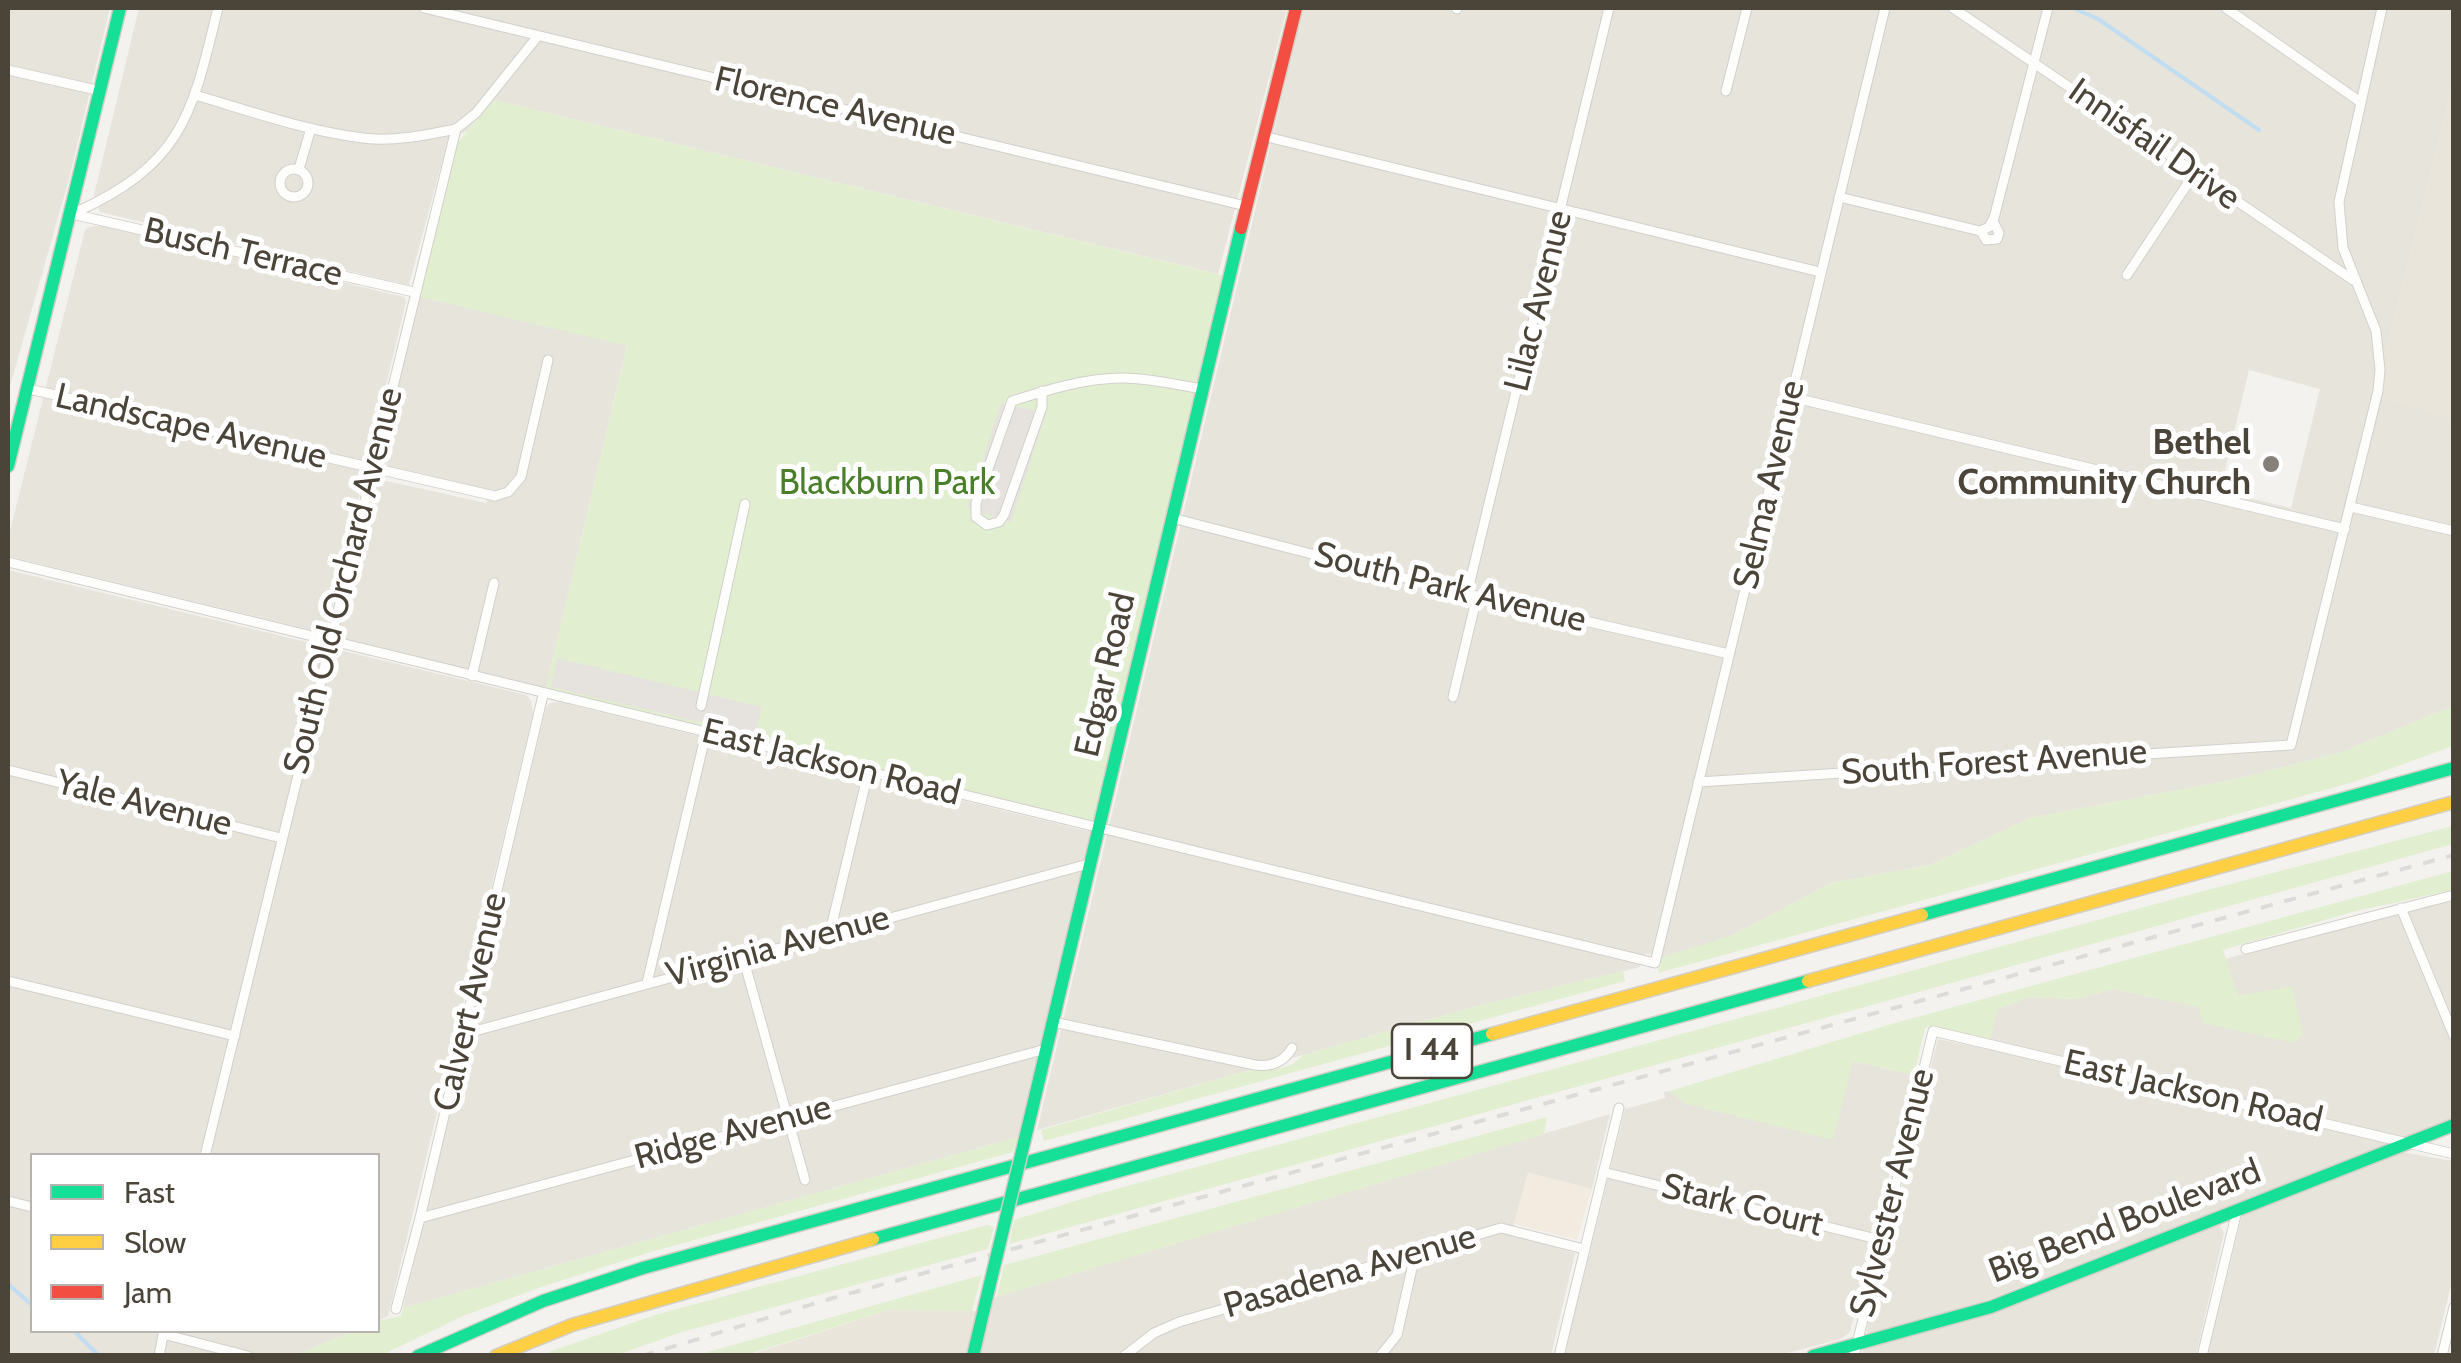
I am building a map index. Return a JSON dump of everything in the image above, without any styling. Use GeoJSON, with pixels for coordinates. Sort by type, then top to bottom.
{"type":"FeatureCollection","features":[{"type":"Feature","properties":{"kind":"main road"},"geometry":{"type":"LineString","coordinates":[[8,466],[120,8]]}},
{"type":"Feature","properties":{"kind":"main road","name":"Edgar Road"},"geometry":{"type":"LineString","coordinates":[[973,1356],[1296,8]]}},
{"type":"Feature","properties":{"kind":"main road","name":"I 44"},"geometry":{"type":"LineString","coordinates":[[418,1356],[543,1302],[643,1268],[2454,768]]}},
{"type":"Feature","properties":{"kind":"main road","name":"I 44"},"geometry":{"type":"LineString","coordinates":[[496,1356],[572,1326],[681,1292],[2454,802]]}},
{"type":"Feature","properties":{"kind":"main road","name":"Big Bend Boulevard"},"geometry":{"type":"LineString","coordinates":[[1813,1356],[1856,1350],[1990,1307],[2454,1125]]}},
{"type":"Feature","properties":{"kind":"street"},"geometry":{"type":"LineString","coordinates":[[72,214],[102,200],[163,154],[178,136],[195,96],[218,8]]}},
{"type":"Feature","properties":{"kind":"street","name":"Florence Avenue"},"geometry":{"type":"LineString","coordinates":[[424,8],[1246,206]]}},
{"type":"Feature","properties":{"kind":"street","name":"Lilac Avenue"},"geometry":{"type":"LineString","coordinates":[[1452,697],[1472,595],[1609,8]]}},
{"type":"Feature","properties":{"kind":"street"},"geometry":{"type":"LineString","coordinates":[[1726,92],[1747,8]]}},
{"type":"Feature","properties":{"kind":"street","name":"Selma Avenue"},"geometry":{"type":"LineString","coordinates":[[1655,963],[1885,8]]}},
{"type":"Feature","properties":{"kind":"street","name":"Innisfail Drive"},"geometry":{"type":"LineString","coordinates":[[1953,8],[2355,282]]}},
{"type":"Feature","properties":{"kind":"street"},"geometry":{"type":"LineString","coordinates":[[1839,197],[1988,226],[2048,8]]}},
{"type":"Feature","properties":{"kind":"street"},"geometry":{"type":"LineString","coordinates":[[2226,8],[2360,101]]}},
{"type":"Feature","properties":{"kind":"street"},"geometry":{"type":"LineString","coordinates":[[1790,397],[2346,529],[2380,370],[2376,331],[2344,248],[2339,202],[2382,8]]}},
{"type":"Feature","properties":{"kind":"street"},"geometry":{"type":"LineString","coordinates":[[195,96],[366,139],[432,134],[456,129],[476,113],[538,36]]}},
{"type":"Feature","properties":{"kind":"street"},"geometry":{"type":"LineString","coordinates":[[8,70],[101,91]]}},
{"type":"Feature","properties":{"kind":"street"},"geometry":{"type":"LineString","coordinates":[[299,169],[310,128]]}},
{"type":"Feature","properties":{"kind":"street","name":"South Old Orchard Avenue"},"geometry":{"type":"LineString","coordinates":[[206,1153],[456,129]]}},
{"type":"Feature","properties":{"kind":"street"},"geometry":{"type":"LineString","coordinates":[[1263,136],[1820,272]]}},
{"type":"Feature","properties":{"kind":"street"},"geometry":{"type":"LineString","coordinates":[[2127,274],[2194,174]]}},
{"type":"Feature","properties":{"kind":"street","name":"Busch Terrace"},"geometry":{"type":"LineString","coordinates":[[72,214],[414,292]]}},
{"type":"Feature","properties":{"kind":"street","name":"Landscape Avenue"},"geometry":{"type":"LineString","coordinates":[[29,389],[488,496],[508,492],[521,477],[548,360]]}},
{"type":"Feature","properties":{"kind":"street"},"geometry":{"type":"LineString","coordinates":[[1042,391],[1042,407],[1004,515],[1000,522],[986,525],[976,517],[976,503],[1012,401],[1042,391],[1123,378],[1203,388]]}},
{"type":"Feature","properties":{"kind":"street"},"geometry":{"type":"LineString","coordinates":[[700,706],[745,504]]}},
{"type":"Feature","properties":{"kind":"street"},"geometry":{"type":"LineString","coordinates":[[2351,507],[2454,531]]}},
{"type":"Feature","properties":{"kind":"street","name":"South Park Avenue"},"geometry":{"type":"LineString","coordinates":[[1172,518],[1472,595],[1729,654]]}},
{"type":"Feature","properties":{"kind":"street","name":"South Forest Avenue"},"geometry":{"type":"LineString","coordinates":[[1698,782],[2291,745],[2346,529]]}},
{"type":"Feature","properties":{"kind":"street","name":"East Jackson Road"},"geometry":{"type":"LineString","coordinates":[[8,562],[1655,963]]}},
{"type":"Feature","properties":{"kind":"street"},"geometry":{"type":"LineString","coordinates":[[472,676],[494,583]]}},
{"type":"Feature","properties":{"kind":"street","name":"Calvert Avenue"},"geometry":{"type":"LineString","coordinates":[[396,1309],[543,695]]}},
{"type":"Feature","properties":{"kind":"street"},"geometry":{"type":"LineString","coordinates":[[647,983],[706,733]]}},
{"type":"Feature","properties":{"kind":"street","name":"Yale Avenue"},"geometry":{"type":"LineString","coordinates":[[8,770],[282,838]]}},
{"type":"Feature","properties":{"kind":"street"},"geometry":{"type":"LineString","coordinates":[[830,932],[868,773]]}},
{"type":"Feature","properties":{"kind":"street","name":"Virginia Avenue"},"geometry":{"type":"LineString","coordinates":[[464,1034],[1092,863]]}},
{"type":"Feature","properties":{"kind":"street"},"geometry":{"type":"LineString","coordinates":[[2246,949],[2454,895]]}},
{"type":"Feature","properties":{"kind":"street"},"geometry":{"type":"LineString","coordinates":[[2401,908],[2454,1036]]}},
{"type":"Feature","properties":{"kind":"street"},"geometry":{"type":"LineString","coordinates":[[743,957],[805,1180]]}},
{"type":"Feature","properties":{"kind":"street"},"geometry":{"type":"LineString","coordinates":[[8,982],[234,1036]]}},
{"type":"Feature","properties":{"kind":"street"},"geometry":{"type":"LineString","coordinates":[[1053,1022],[1263,1066],[1287,1057],[1292,1048]]}},
{"type":"Feature","properties":{"kind":"street","name":"East Jackson Road"},"geometry":{"type":"LineString","coordinates":[[1933,1032],[2454,1154]]}},
{"type":"Feature","properties":{"kind":"street","name":"Sylvester Avenue"},"geometry":{"type":"LineString","coordinates":[[1856,1350],[1933,1032]]}},
{"type":"Feature","properties":{"kind":"street","name":"Ridge Avenue"},"geometry":{"type":"LineString","coordinates":[[420,1218],[1046,1049]]}},
{"type":"Feature","properties":{"kind":"street"},"geometry":{"type":"LineString","coordinates":[[1558,1356],[1619,1108]]}},
{"type":"Feature","properties":{"kind":"street","name":"Stark Court"},"geometry":{"type":"LineString","coordinates":[[1604,1172],[1882,1240]]}},
{"type":"Feature","properties":{"kind":"street"},"geometry":{"type":"LineString","coordinates":[[2202,1356],[2236,1211]]}},
{"type":"Feature","properties":{"kind":"street","name":"Pasadena Avenue"},"geometry":{"type":"LineString","coordinates":[[1124,1356],[1154,1333],[1180,1322],[1501,1228],[1584,1249]]}},
{"type":"Feature","properties":{"kind":"street"},"geometry":{"type":"LineString","coordinates":[[1380,1356],[1396,1335],[1415,1255]]}},
{"type":"Feature","properties":{"kind":"street"},"geometry":{"type":"LineString","coordinates":[[2442,1356],[2454,1307]]}},
{"type":"Feature","properties":{"kind":"street"},"geometry":{"type":"LineString","coordinates":[[168,1333],[248,1356]]}},
{"type":"Feature","properties":{"kind":"shaded area"},"geometry":{"type":"Polygon","coordinates":[[[8,8],[110,8],[69,179],[8,393],[8,8]]]}},
{"type":"Feature","properties":{"kind":"shaded area"},"geometry":{"type":"Polygon","coordinates":[[[139,8],[1287,8],[1218,274],[494,100],[467,131],[448,139],[409,285],[100,212],[94,195],[139,8]]]}},
{"type":"Feature","properties":{"kind":"shaded area"},"geometry":{"type":"Polygon","coordinates":[[[1303,8],[2453,8],[2453,83],[2385,355],[2383,399],[2453,418],[2453,706],[2342,752],[2237,779],[2030,818],[1930,865],[1831,883],[1733,935],[1666,958],[1646,953],[1640,967],[1477,1006],[1037,1130],[1303,8]],[[2249,370],[2220,491],[2291,508],[2320,389],[2249,370]]]}},
{"type":"Feature","properties":{"kind":"shaded area"},"geometry":{"type":"Polygon","coordinates":[[[2453,83],[2453,418],[2382,400],[2385,355],[2453,83]]]}},
{"type":"Feature","properties":{"kind":"shaded area"},"geometry":{"type":"Polygon","coordinates":[[[103,225],[404,297],[406,302],[323,633],[8,556],[8,539],[85,230],[103,225]]]}},
{"type":"Feature","properties":{"kind":"shaded area"},"geometry":{"type":"Polygon","coordinates":[[[417,296],[627,345],[545,692],[340,639],[337,633],[376,483],[382,480],[486,503],[488,490],[389,467],[382,461],[380,454],[417,296]]]}},
{"type":"Feature","properties":{"kind":"shaded area"},"geometry":{"type":"Polygon","coordinates":[[[1001,403],[1046,413],[1011,522],[967,508],[1001,403]]]}},
{"type":"Feature","properties":{"kind":"shaded area"},"geometry":{"type":"Polygon","coordinates":[[[8,570],[526,695],[533,714],[388,1316],[380,1320],[380,1153],[30,1153],[30,1333],[349,1333],[295,1355],[8,1355],[8,570]]]}},
{"type":"Feature","properties":{"kind":"shaded area"},"geometry":{"type":"Polygon","coordinates":[[[557,658],[762,707],[755,735],[551,687],[557,658]]]}},
{"type":"Feature","properties":{"kind":"shaded area"},"geometry":{"type":"Polygon","coordinates":[[[559,702],[1091,832],[1018,1137],[403,1308],[546,707],[559,702]]]}},
{"type":"Feature","properties":{"kind":"shaded area"},"geometry":{"type":"Polygon","coordinates":[[[2453,899],[2453,1119],[1984,1301],[1870,1334],[1866,1331],[1938,1039],[1987,1049],[1997,1009],[2029,997],[2077,999],[2113,989],[2200,1007],[2238,996],[2225,959],[2453,899]]]}},
{"type":"Feature","properties":{"kind":"shaded area"},"geometry":{"type":"Polygon","coordinates":[[[1853,1061],[1914,1075],[1850,1332],[1841,1339],[1780,1355],[1564,1356],[1625,1109],[1665,1098],[1664,1092],[1670,1091],[1687,1104],[1853,1061]]]}},
{"type":"Feature","properties":{"kind":"shaded area"},"geometry":{"type":"Polygon","coordinates":[[[1610,1114],[1592,1189],[1528,1173],[1511,1234],[1575,1253],[1551,1355],[979,1356],[993,1298],[1610,1114]]]}},
{"type":"Feature","properties":{"kind":"shaded area"},"geometry":{"type":"Polygon","coordinates":[[[2402,1152],[2453,1161],[2453,1277],[2434,1355],[2207,1356],[2242,1216],[2402,1152]]]}},
{"type":"Feature","properties":{"kind":"shaded area"},"geometry":{"type":"Polygon","coordinates":[[[1528,1173],[1592,1189],[1577,1240],[1514,1224],[1528,1173]]]}},
{"type":"Feature","properties":{"kind":"shaded area"},"geometry":{"type":"Polygon","coordinates":[[[2220,1226],[2224,1233],[2196,1355],[1861,1356],[1864,1348],[2014,1305],[2220,1226]]]}},
{"type":"Feature","properties":{"kind":"shaded area"},"geometry":{"type":"Polygon","coordinates":[[[889,1310],[977,1311],[966,1355],[746,1356],[889,1310]]]}},
{"type":"Feature","properties":{"kind":"green space","name":"Blackburn Park"},"geometry":{"type":"Polygon","coordinates":[[[494,100],[1225,276],[1099,824],[545,692],[627,346],[417,296],[458,142],[494,100]]]}},
{"type":"Feature","properties":{"kind":"green space"},"geometry":{"type":"Polygon","coordinates":[[[2453,706],[2453,746],[2354,782],[1658,973],[1662,957],[1733,935],[1831,883],[1930,865],[2030,818],[2237,779],[2342,752],[2453,706]]]}},
{"type":"Feature","properties":{"kind":"green space"},"geometry":{"type":"Polygon","coordinates":[[[2453,826],[2453,844],[1009,1244],[1014,1220],[1098,1194],[2453,826]]]}},
{"type":"Feature","properties":{"kind":"green space"},"geometry":{"type":"Polygon","coordinates":[[[2453,871],[2453,890],[2352,912],[2223,950],[2238,996],[2292,986],[2303,1033],[2295,1043],[2203,1023],[2199,1007],[2113,989],[2077,999],[2029,997],[1998,1009],[1990,1039],[1929,1026],[1925,1028],[1914,1075],[1853,1061],[1833,1140],[1687,1104],[1670,1091],[1895,1023],[2453,871]]]}},
{"type":"Feature","properties":{"kind":"green space"},"geometry":{"type":"Polygon","coordinates":[[[1623,971],[1625,981],[1044,1141],[1041,1130],[1257,1068],[1287,1066],[1303,1055],[1477,1006],[1623,971]]]}},
{"type":"Feature","properties":{"kind":"green space"},"geometry":{"type":"Polygon","coordinates":[[[1547,1117],[1544,1134],[997,1297],[1004,1265],[1547,1117]]]}},
{"type":"Feature","properties":{"kind":"green space"},"geometry":{"type":"Polygon","coordinates":[[[1018,1137],[1013,1152],[651,1252],[544,1286],[463,1316],[382,1355],[295,1355],[349,1333],[380,1333],[380,1321],[401,1316],[403,1308],[1018,1137]]]}},
{"type":"Feature","properties":{"kind":"green space"},"geometry":{"type":"Polygon","coordinates":[[[987,1225],[994,1227],[988,1249],[682,1332],[617,1355],[540,1355],[655,1315],[987,1225]]]}},
{"type":"Feature","properties":{"kind":"green space"},"geometry":{"type":"Polygon","coordinates":[[[982,1275],[972,1311],[889,1310],[746,1355],[697,1355],[982,1275]]]}},
{"type":"Feature","properties":{"kind":"waterway"},"geometry":{"type":"LineString","coordinates":[[2073,8],[2098,19],[2259,130]]}},
{"type":"Feature","properties":{"kind":"waterway"},"geometry":{"type":"LineString","coordinates":[[8,1284],[30,1303]]}},
{"type":"Feature","properties":{"kind":"waterway"},"geometry":{"type":"LineString","coordinates":[[76,1333],[98,1355]]}},
{"type":"Feature","properties":{"kind":"railway"},"geometry":{"type":"LineString","coordinates":[[642,1356],[833,1298],[2454,855]]}},
{"type":"Feature","properties":{"kind":"traffic: fast"},"geometry":{"type":"LineString","coordinates":[[8,466],[120,8]]}},
{"type":"Feature","properties":{"kind":"traffic: fast"},"geometry":{"type":"LineString","coordinates":[[1030,1118],[1241,228]]}},
{"type":"Feature","properties":{"kind":"traffic: fast"},"geometry":{"type":"LineString","coordinates":[[1922,915],[2454,768]]}},
{"type":"Feature","properties":{"kind":"traffic: fast"},"geometry":{"type":"LineString","coordinates":[[873,1239],[1808,981]]}},
{"type":"Feature","properties":{"kind":"traffic: fast"},"geometry":{"type":"LineString","coordinates":[[418,1356],[543,1301],[643,1268],[1492,1034]]}},
{"type":"Feature","properties":{"kind":"traffic: fast"},"geometry":{"type":"LineString","coordinates":[[988,1292],[1030,1118]]}},
{"type":"Feature","properties":{"kind":"traffic: fast"},"geometry":{"type":"LineString","coordinates":[[1813,1356],[1991,1307],[2454,1125]]}},
{"type":"Feature","properties":{"kind":"traffic: fast"},"geometry":{"type":"LineString","coordinates":[[973,1356],[988,1292]]}},
{"type":"Feature","properties":{"kind":"traffic: slow"},"geometry":{"type":"LineString","coordinates":[[1808,981],[2454,802]]}},
{"type":"Feature","properties":{"kind":"traffic: slow"},"geometry":{"type":"LineString","coordinates":[[1492,1034],[1922,915]]}},
{"type":"Feature","properties":{"kind":"traffic: slow"},"geometry":{"type":"LineString","coordinates":[[496,1356],[572,1325],[873,1239]]}},
{"type":"Feature","properties":{"kind":"traffic: jam"},"geometry":{"type":"LineString","coordinates":[[1241,228],[1296,8]]}},
{"type":"Feature","properties":{"kind":"place","name":"Bethel Community Church"},"geometry":{"type":"Point","coordinates":[2271,464]}}]}
